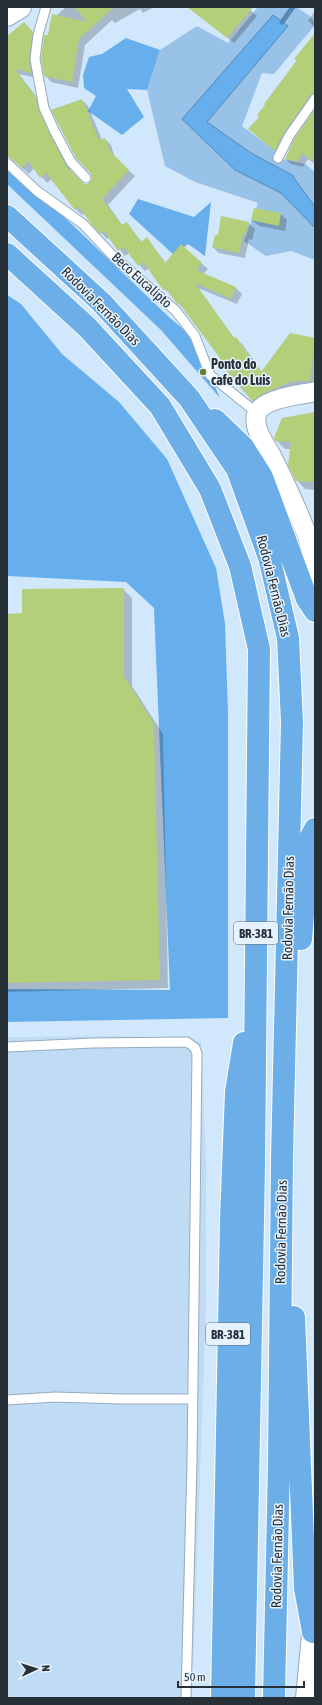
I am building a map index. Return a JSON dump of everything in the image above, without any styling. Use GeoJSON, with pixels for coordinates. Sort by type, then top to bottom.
{"type":"FeatureCollection","features":[{"type":"Feature","properties":{"kind":"highway","name":"Rodovia Fernão Dias"},"geometry":{"type":"LineString","coordinates":[[7,216],[101,302],[190,398],[237,469],[269,557],[288,638],[292,725],[282,1159],[280,1462],[274,1698]]}},
{"type":"Feature","properties":{"kind":"highway","name":"Rodovia Fernão Dias"},"geometry":{"type":"LineString","coordinates":[[7,254],[87,327],[160,406],[210,489],[240,566],[259,649],[254,1176],[244,1698]]}},
{"type":"Feature","properties":{"kind":"highway"},"geometry":{"type":"LineString","coordinates":[[190,398],[223,426],[243,447],[262,477],[307,599],[315,610]]}},
{"type":"Feature","properties":{"kind":"highway","name":"BR-381"},"geometry":{"type":"LineString","coordinates":[[286,1008],[297,983],[309,841],[315,829]]}},
{"type":"Feature","properties":{"kind":"highway","name":"BR-381"},"geometry":{"type":"LineString","coordinates":[[222,1698],[228,1332],[236,1092],[256,971]]}},
{"type":"Feature","properties":{"kind":"highway"},"geometry":{"type":"LineString","coordinates":[[282,1159],[292,1260],[305,1588],[314,1626]]}},
{"type":"Feature","properties":{"kind":"main road"},"geometry":{"type":"LineString","coordinates":[[7,15],[20,7]]}},
{"type":"Feature","properties":{"kind":"main road"},"geometry":{"type":"LineString","coordinates":[[307,1698],[312,1660],[314,1626]]}},
{"type":"Feature","properties":{"kind":"main road"},"geometry":{"type":"LineString","coordinates":[[312,1660],[315,1696]]}},
{"type":"Feature","properties":{"kind":"street"},"geometry":{"type":"LineString","coordinates":[[315,392],[289,397],[263,405],[258,422],[309,542],[315,593]]}},
{"type":"Feature","properties":{"kind":"lane"},"geometry":{"type":"LineString","coordinates":[[46,7],[38,35],[35,59],[44,108],[71,162],[86,178]]}},
{"type":"Feature","properties":{"kind":"lane"},"geometry":{"type":"LineString","coordinates":[[278,158],[289,136],[315,100]]}},
{"type":"Feature","properties":{"kind":"lane","name":"Beco Eucalipto"},"geometry":{"type":"LineString","coordinates":[[7,163],[37,191],[83,224],[113,256],[176,311],[195,336],[210,375],[258,422]]}},
{"type":"Feature","properties":{"kind":"lane"},"geometry":{"type":"LineString","coordinates":[[7,1047],[100,1043],[187,1042],[195,1048],[197,1054],[193,1399],[186,1698]]}},
{"type":"Feature","properties":{"kind":"lane"},"geometry":{"type":"LineString","coordinates":[[7,1400],[56,1397],[121,1400],[193,1399]]}},
{"type":"Feature","properties":{"kind":"shaded area"},"geometry":{"type":"Polygon","coordinates":[[[258,7],[296,7],[310,16],[315,23],[315,25],[274,74],[262,73],[242,126],[274,150],[278,158],[305,164],[315,172],[315,260],[291,251],[266,256],[244,241],[258,203],[195,182],[165,166],[147,90],[160,50],[197,26],[228,43],[258,7]]]}},
{"type":"Feature","properties":{"kind":"shaded area"},"geometry":{"type":"Polygon","coordinates":[[[273,15],[288,26],[207,122],[251,153],[292,175],[315,207],[315,228],[281,193],[235,170],[182,119],[273,15]]]}},
{"type":"Feature","properties":{"kind":"shaded area"},"geometry":{"type":"Polygon","coordinates":[[[126,38],[160,50],[147,90],[127,89],[144,117],[122,135],[88,111],[96,96],[84,88],[83,75],[89,57],[102,54],[126,38]]]}},
{"type":"Feature","properties":{"kind":"shaded area"},"geometry":{"type":"Polygon","coordinates":[[[7,166],[37,191],[171,319],[197,340],[220,398],[161,330],[7,184],[7,166]]]}},
{"type":"Feature","properties":{"kind":"shaded area"},"geometry":{"type":"Polygon","coordinates":[[[138,199],[194,217],[211,202],[205,256],[188,244],[174,255],[129,214],[138,199]]]}},
{"type":"Feature","properties":{"kind":"shaded area"},"geometry":{"type":"Polygon","coordinates":[[[7,295],[21,304],[62,354],[119,402],[167,459],[216,568],[225,624],[228,714],[228,1018],[7,1022],[7,989],[170,990],[154,608],[126,582],[7,576],[7,295]]]}},
{"type":"Feature","properties":{"kind":"shaded area"},"geometry":{"type":"Polygon","coordinates":[[[129,1036],[201,1041],[206,1163],[206,1309],[192,1698],[7,1698],[7,1037],[129,1036]]]}},
{"type":"Feature","properties":{"kind":"building"},"geometry":{"type":"Polygon","coordinates":[[[74,7],[114,7],[79,39],[72,82],[44,76],[41,59],[44,35],[48,35],[52,14],[87,22],[74,7]]]}},
{"type":"Feature","properties":{"kind":"building"},"geometry":{"type":"Polygon","coordinates":[[[187,7],[253,7],[227,38],[187,7]]]}},
{"type":"Feature","properties":{"kind":"building"},"geometry":{"type":"Polygon","coordinates":[[[24,22],[33,32],[29,58],[31,73],[15,69],[36,97],[39,110],[66,166],[84,184],[88,184],[92,180],[91,174],[76,158],[51,110],[82,99],[99,140],[105,138],[110,151],[129,170],[102,199],[122,225],[127,222],[141,242],[147,237],[165,263],[181,244],[202,263],[196,270],[236,287],[231,299],[195,283],[234,338],[236,337],[261,372],[290,333],[315,338],[310,381],[292,381],[264,393],[252,401],[226,370],[228,369],[179,303],[178,305],[165,288],[163,290],[143,262],[138,266],[124,247],[118,251],[104,231],[100,234],[79,207],[75,210],[46,173],[40,178],[28,161],[22,168],[7,155],[7,36],[24,22]]]}},
{"type":"Feature","properties":{"kind":"building"},"geometry":{"type":"Polygon","coordinates":[[[315,33],[315,93],[310,96],[284,133],[275,151],[248,129],[259,117],[257,115],[265,105],[264,104],[297,60],[294,59],[315,33]]]}},
{"type":"Feature","properties":{"kind":"building"},"geometry":{"type":"Polygon","coordinates":[[[315,109],[315,163],[302,153],[297,162],[285,159],[294,139],[315,109]]]}},
{"type":"Feature","properties":{"kind":"building"},"geometry":{"type":"Polygon","coordinates":[[[254,208],[281,213],[279,226],[251,220],[254,208]]]}},
{"type":"Feature","properties":{"kind":"building"},"geometry":{"type":"Polygon","coordinates":[[[221,216],[249,222],[246,234],[243,234],[239,253],[212,247],[215,235],[218,235],[221,216]]]}},
{"type":"Feature","properties":{"kind":"building"},"geometry":{"type":"Polygon","coordinates":[[[315,412],[315,482],[296,481],[288,465],[291,442],[275,441],[274,438],[282,418],[315,412]]]}},
{"type":"Feature","properties":{"kind":"building"},"geometry":{"type":"Polygon","coordinates":[[[124,588],[124,676],[154,724],[160,980],[7,983],[7,614],[22,613],[22,589],[124,588]]]}},
{"type":"Feature","properties":{"kind":"waterway"},"geometry":{"type":"LineString","coordinates":[[282,22],[293,7]]}},
{"type":"Feature","properties":{"kind":"place","name":"Ponto do cafe do Luis"},"geometry":{"type":"Point","coordinates":[203,372]}}]}
